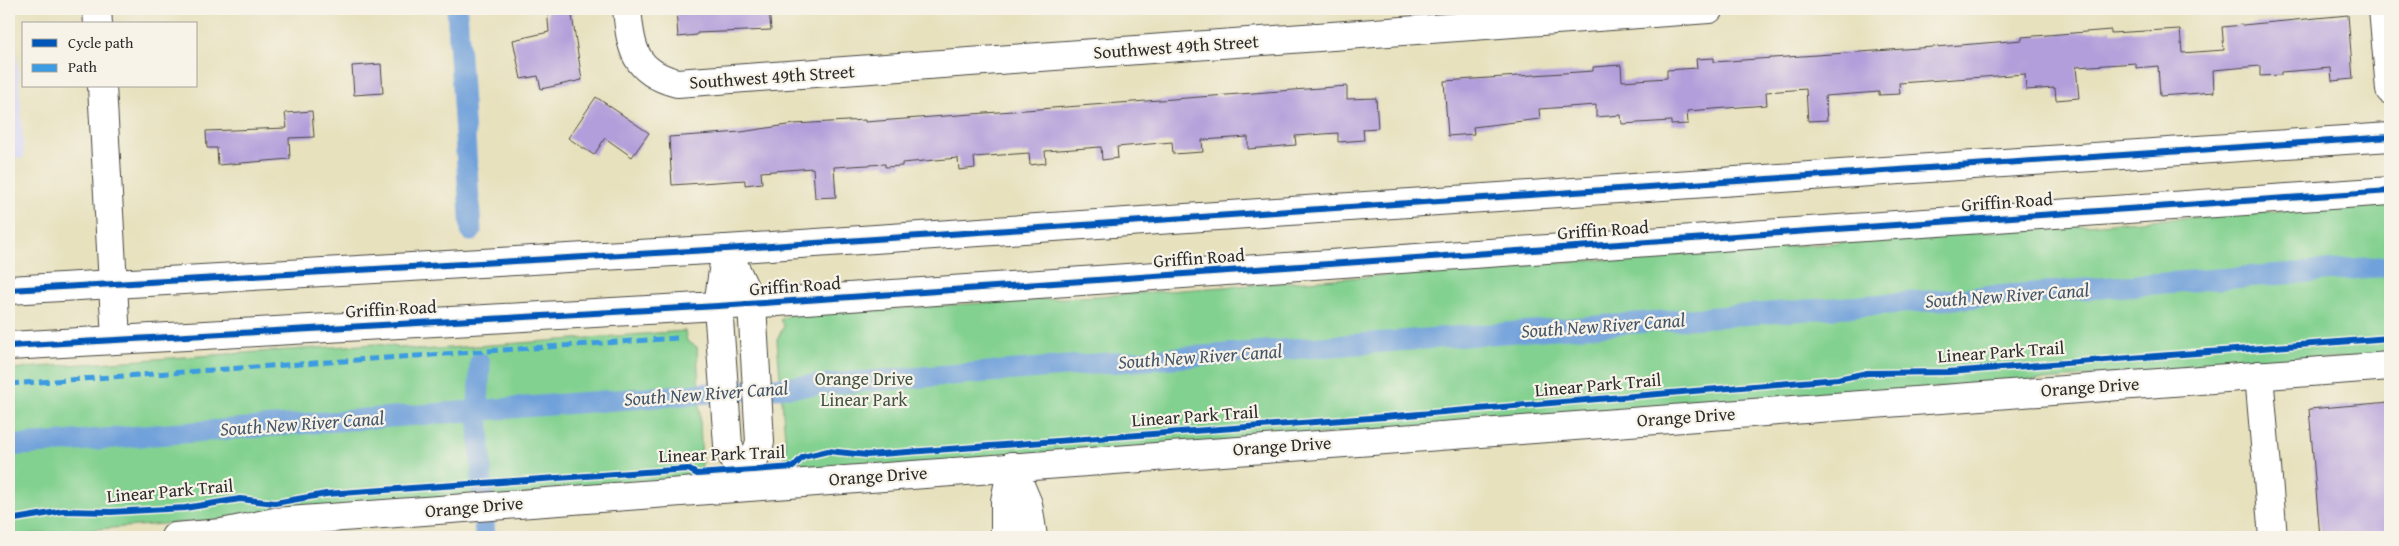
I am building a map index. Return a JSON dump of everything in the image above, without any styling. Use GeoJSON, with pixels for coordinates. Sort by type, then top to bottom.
{"type":"FeatureCollection","features":[{"type":"Feature","properties":{"kind":"main road"},"geometry":{"type":"LineString","coordinates":[[97,9],[98,22]]}},
{"type":"Feature","properties":{"kind":"main road","name":"Southwest 49th Street"},"geometry":{"type":"LineString","coordinates":[[627,9],[633,48],[637,59],[646,69],[663,80],[677,83],[714,82],[1709,9]]}},
{"type":"Feature","properties":{"kind":"main road"},"geometry":{"type":"LineString","coordinates":[[2383,9],[2390,90]]}},
{"type":"Feature","properties":{"kind":"main road"},"geometry":{"type":"LineString","coordinates":[[102,88],[116,339]]}},
{"type":"Feature","properties":{"kind":"main road"},"geometry":{"type":"LineString","coordinates":[[9,290],[726,249],[2390,137]]}},
{"type":"Feature","properties":{"kind":"main road","name":"Griffin Road"},"geometry":{"type":"LineString","coordinates":[[9,346],[752,304],[2390,191]]}},
{"type":"Feature","properties":{"kind":"main road"},"geometry":{"type":"LineString","coordinates":[[726,249],[752,304],[760,442],[745,486]]}},
{"type":"Feature","properties":{"kind":"main road"},"geometry":{"type":"LineString","coordinates":[[726,249],[718,306],[728,445],[745,486]]}},
{"type":"Feature","properties":{"kind":"main road","name":"Orange Drive"},"geometry":{"type":"LineString","coordinates":[[175,537],[222,534],[275,522],[327,528],[499,505],[2259,374],[2390,366]]}},
{"type":"Feature","properties":{"kind":"main road"},"geometry":{"type":"LineString","coordinates":[[2259,374],[2273,537]]}},
{"type":"Feature","properties":{"kind":"main road"},"geometry":{"type":"LineString","coordinates":[[1005,537],[1004,501],[1012,466]]}},
{"type":"Feature","properties":{"kind":"main road"},"geometry":{"type":"LineString","coordinates":[[1012,466],[1028,504],[1033,537]]}},
{"type":"Feature","properties":{"kind":"shaded area"},"geometry":{"type":"Polygon","coordinates":[[[9,9],[14,9],[24,158],[9,159],[9,9]]]}},
{"type":"Feature","properties":{"kind":"green space","name":"Orange Drive Linear Park"},"geometry":{"type":"Polygon","coordinates":[[[2390,203],[2390,354],[819,472],[798,467],[789,462],[782,454],[786,450],[777,340],[784,326],[780,320],[789,315],[1112,295],[2390,203]]]}},
{"type":"Feature","properties":{"kind":"green space"},"geometry":{"type":"Polygon","coordinates":[[[685,331],[687,341],[697,347],[702,468],[690,479],[471,500],[9,536],[9,369],[376,344],[421,350],[685,331]]]}},
{"type":"Feature","properties":{"kind":"building"},"geometry":{"type":"Polygon","coordinates":[[[547,9],[571,9],[582,80],[541,89],[538,76],[521,79],[513,40],[549,32],[547,9]]]}},
{"type":"Feature","properties":{"kind":"building"},"geometry":{"type":"Polygon","coordinates":[[[676,9],[769,9],[771,30],[697,33],[697,35],[678,37],[676,9]]]}},
{"type":"Feature","properties":{"kind":"building"},"geometry":{"type":"Polygon","coordinates":[[[2348,15],[2353,79],[2332,81],[2331,68],[2281,72],[2281,75],[2260,76],[2260,66],[2213,70],[2214,92],[2160,96],[2158,66],[2136,68],[2136,63],[2076,67],[2079,98],[2056,100],[2055,88],[2026,90],[2025,74],[1899,83],[1900,94],[1879,95],[1879,92],[1825,96],[1827,120],[1808,121],[1806,89],[1766,92],[1767,105],[1687,111],[1688,124],[1671,125],[1671,121],[1622,124],[1621,115],[1596,117],[1596,105],[1539,109],[1540,119],[1473,127],[1474,134],[1448,136],[1444,81],[1593,71],[1593,67],[1621,65],[1622,81],[1667,78],[1667,70],[1697,68],[1696,59],[1714,58],[1714,62],[1948,46],[2022,40],[2022,37],[2111,30],[2111,33],[2180,29],[2182,53],[2224,50],[2222,27],[2348,15]]]}},
{"type":"Feature","properties":{"kind":"building"},"geometry":{"type":"Polygon","coordinates":[[[381,64],[383,93],[354,95],[352,66],[381,64]]]}},
{"type":"Feature","properties":{"kind":"building"},"geometry":{"type":"Polygon","coordinates":[[[1347,86],[1347,99],[1376,98],[1378,128],[1363,129],[1364,140],[1338,142],[1338,133],[1295,136],[1296,145],[1248,149],[1248,137],[1202,140],[1203,152],[1173,154],[1172,142],[1117,147],[1118,158],[1102,160],[1101,147],[1045,151],[1046,163],[1030,165],[1029,153],[974,157],[975,168],[959,170],[958,158],[902,163],[902,166],[885,167],[885,164],[834,167],[836,197],[815,198],[813,168],[761,172],[762,183],[745,185],[745,180],[672,185],[669,137],[741,132],[794,124],[865,120],[865,122],[1347,86]]]}},
{"type":"Feature","properties":{"kind":"building"},"geometry":{"type":"Polygon","coordinates":[[[596,97],[649,133],[632,157],[605,138],[594,155],[568,138],[596,97]]]}},
{"type":"Feature","properties":{"kind":"building"},"geometry":{"type":"Polygon","coordinates":[[[312,111],[314,137],[289,138],[290,159],[218,165],[217,148],[207,148],[206,131],[287,128],[285,113],[312,111]]]}},
{"type":"Feature","properties":{"kind":"building"},"geometry":{"type":"Polygon","coordinates":[[[2390,402],[2390,537],[2320,537],[2309,409],[2390,402]]]}},
{"type":"Feature","properties":{"kind":"waterway"},"geometry":{"type":"LineString","coordinates":[[457,9],[471,231]]}},
{"type":"Feature","properties":{"kind":"waterway","name":"South New River Canal"},"geometry":{"type":"LineString","coordinates":[[9,446],[2390,266]]}},
{"type":"Feature","properties":{"kind":"waterway"},"geometry":{"type":"LineString","coordinates":[[480,363],[478,410],[485,537]]}},
{"type":"Feature","properties":{"kind":"marked path"},"geometry":{"type":"LineString","coordinates":[[9,384],[677,338]]}},
{"type":"Feature","properties":{"kind":"cycle path"},"geometry":{"type":"LineString","coordinates":[[9,290],[726,249],[2390,137]]}},
{"type":"Feature","properties":{"kind":"cycle path"},"geometry":{"type":"LineString","coordinates":[[9,346],[718,306],[2390,191]]}},
{"type":"Feature","properties":{"kind":"cycle path","name":"Linear Park Trail"},"geometry":{"type":"LineString","coordinates":[[9,520],[63,511],[111,512],[185,508],[240,499],[275,503],[326,494],[688,469],[697,474],[793,467],[803,457],[828,451],[867,455],[1384,417],[1838,379],[1867,373],[1948,372],[2390,338]]}}]}
